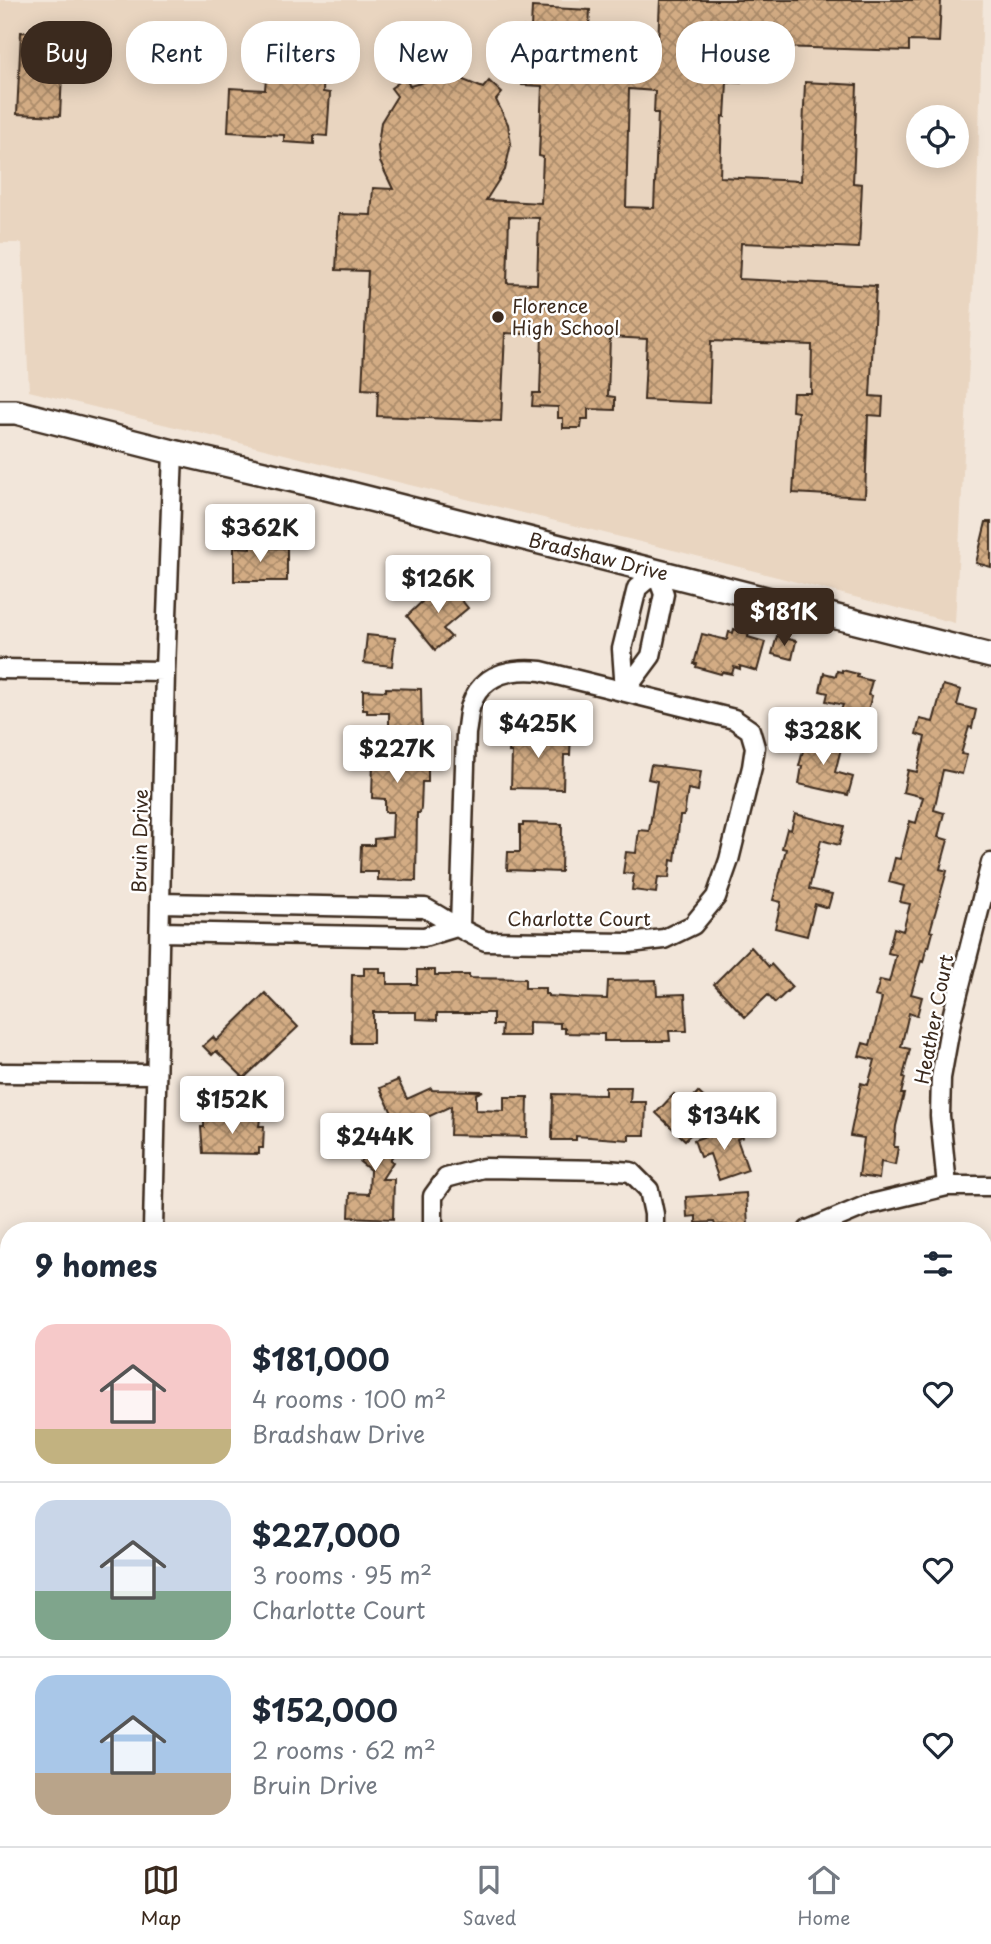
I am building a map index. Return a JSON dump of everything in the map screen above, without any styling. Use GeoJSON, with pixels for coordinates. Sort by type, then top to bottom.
{"type":"FeatureCollection","features":[{"type":"Feature","properties":{"kind":"street","name":"Bradshaw Drive"},"geometry":{"type":"LineString","coordinates":[[0,412],[16,412],[311,484],[991,656]]}},
{"type":"Feature","properties":{"kind":"street","name":"Bruin Drive"},"geometry":{"type":"LineString","coordinates":[[153,1222],[164,671],[173,452]]}},
{"type":"Feature","properties":{"kind":"street"},"geometry":{"type":"LineString","coordinates":[[656,572],[664,594],[652,656],[625,691],[622,649],[637,588],[656,572]]}},
{"type":"Feature","properties":{"kind":"street"},"geometry":{"type":"LineString","coordinates":[[0,669],[164,671]]}},
{"type":"Feature","properties":{"kind":"street","name":"Charlotte Court"},"geometry":{"type":"LineString","coordinates":[[160,903],[425,908],[486,941],[630,943],[664,939],[693,925],[716,897],[730,860],[752,767],[755,747],[750,730],[734,719],[541,671],[519,669],[502,673],[485,685],[471,703],[467,733],[460,926]]}},
{"type":"Feature","properties":{"kind":"street","name":"Heather Court"},"geometry":{"type":"LineString","coordinates":[[947,1186],[940,1116],[941,1077],[952,1017],[991,863]]}},
{"type":"Feature","properties":{"kind":"street"},"geometry":{"type":"LineString","coordinates":[[160,932],[424,937],[460,926]]}},
{"type":"Feature","properties":{"kind":"street"},"geometry":{"type":"LineString","coordinates":[[0,1073],[156,1074]]}},
{"type":"Feature","properties":{"kind":"street"},"geometry":{"type":"LineString","coordinates":[[433,1222],[433,1196],[446,1178],[483,1168],[631,1172],[649,1189],[653,1222]]}},
{"type":"Feature","properties":{"kind":"street"},"geometry":{"type":"LineString","coordinates":[[827,1222],[867,1205],[947,1186],[991,1186]]}},
{"type":"Feature","properties":{"kind":"shaded area","name":"Florence High School"},"geometry":{"type":"Polygon","coordinates":[[[0,0],[983,0],[976,230],[955,623],[681,552],[29,391],[22,243],[0,243],[0,0]]]}},
{"type":"Feature","properties":{"kind":"building"},"geometry":{"type":"Polygon","coordinates":[[[660,0],[941,0],[939,42],[909,41],[909,51],[795,48],[795,21],[676,21],[676,84],[727,84],[725,117],[722,116],[720,177],[801,181],[805,82],[857,85],[853,183],[862,184],[859,248],[741,243],[739,279],[876,286],[870,396],[883,397],[882,416],[868,415],[865,497],[793,493],[798,412],[792,411],[793,393],[811,393],[812,345],[711,341],[709,403],[644,400],[647,339],[610,337],[608,396],[615,397],[615,410],[588,409],[588,419],[582,419],[581,428],[563,428],[563,418],[558,418],[558,407],[532,406],[533,393],[540,393],[542,335],[505,333],[501,421],[377,416],[378,390],[362,389],[368,271],[336,270],[339,214],[371,215],[373,188],[393,189],[380,162],[378,146],[381,122],[397,96],[391,88],[397,84],[472,84],[483,88],[486,84],[492,84],[502,93],[496,100],[508,124],[511,144],[505,170],[486,200],[541,203],[543,157],[539,156],[542,86],[522,85],[662,84],[660,0]],[[629,89],[626,207],[654,208],[658,113],[654,113],[655,91],[629,89]],[[509,217],[507,283],[537,284],[539,218],[509,217]]]}},
{"type":"Feature","properties":{"kind":"building"},"geometry":{"type":"Polygon","coordinates":[[[532,7],[590,10],[589,21],[531,21],[532,7]]]}},
{"type":"Feature","properties":{"kind":"building"},"geometry":{"type":"Polygon","coordinates":[[[21,32],[21,84],[62,84],[60,116],[17,114],[21,32]]]}},
{"type":"Feature","properties":{"kind":"building"},"geometry":{"type":"Polygon","coordinates":[[[265,84],[323,84],[323,92],[330,93],[327,136],[314,135],[314,144],[284,142],[284,135],[228,132],[230,88],[265,90],[265,84]]]}},
{"type":"Feature","properties":{"kind":"building"},"geometry":{"type":"Polygon","coordinates":[[[986,522],[991,522],[991,567],[976,563],[986,522]]]}},
{"type":"Feature","properties":{"kind":"building"},"geometry":{"type":"Polygon","coordinates":[[[251,543],[270,544],[270,548],[287,548],[287,581],[234,581],[234,547],[251,548],[251,543]]]}},
{"type":"Feature","properties":{"kind":"building"},"geometry":{"type":"Polygon","coordinates":[[[448,583],[468,608],[443,629],[451,637],[435,650],[407,616],[428,596],[430,598],[448,583]]]}},
{"type":"Feature","properties":{"kind":"building"},"geometry":{"type":"Polygon","coordinates":[[[734,629],[749,633],[748,637],[765,642],[757,671],[740,666],[740,669],[734,667],[732,674],[721,674],[696,667],[697,664],[694,664],[702,634],[727,640],[729,632],[733,633],[734,629]]]}},
{"type":"Feature","properties":{"kind":"building"},"geometry":{"type":"Polygon","coordinates":[[[367,635],[395,638],[392,666],[364,663],[367,635]]]}},
{"type":"Feature","properties":{"kind":"building"},"geometry":{"type":"Polygon","coordinates":[[[777,636],[796,641],[792,659],[772,654],[777,636]]]}},
{"type":"Feature","properties":{"kind":"building"},"geometry":{"type":"Polygon","coordinates":[[[842,670],[872,681],[868,695],[872,696],[866,716],[841,710],[843,705],[826,701],[828,693],[820,691],[824,673],[836,676],[837,671],[842,670]]]}},
{"type":"Feature","properties":{"kind":"building"},"geometry":{"type":"Polygon","coordinates":[[[943,685],[961,690],[957,705],[976,710],[961,754],[967,755],[962,774],[943,770],[934,810],[944,813],[938,837],[948,840],[940,869],[947,871],[930,931],[933,932],[929,947],[927,946],[923,962],[921,961],[911,994],[922,997],[917,1016],[909,1013],[901,1047],[910,1049],[903,1077],[905,1078],[901,1094],[904,1094],[896,1126],[894,1147],[898,1147],[895,1165],[881,1162],[879,1179],[859,1176],[864,1138],[850,1136],[861,1083],[868,1085],[875,1060],[859,1056],[863,1043],[870,1045],[882,998],[875,996],[880,980],[889,982],[896,955],[888,953],[894,928],[903,931],[910,904],[900,902],[904,886],[889,882],[895,858],[900,859],[910,821],[916,823],[923,797],[903,792],[908,770],[917,772],[925,737],[916,734],[920,719],[933,722],[943,685]]]}},
{"type":"Feature","properties":{"kind":"building"},"geometry":{"type":"Polygon","coordinates":[[[386,688],[421,689],[422,734],[418,734],[417,761],[428,761],[428,782],[422,782],[421,808],[420,813],[417,813],[416,881],[378,880],[378,872],[360,872],[361,845],[374,845],[374,839],[392,837],[393,812],[385,812],[385,799],[372,798],[373,760],[393,760],[393,733],[389,733],[389,713],[367,713],[367,710],[363,710],[363,690],[386,691],[386,688]]]}},
{"type":"Feature","properties":{"kind":"building"},"geometry":{"type":"Polygon","coordinates":[[[510,733],[571,735],[570,755],[564,755],[563,789],[511,788],[510,733]]]}},
{"type":"Feature","properties":{"kind":"building"},"geometry":{"type":"Polygon","coordinates":[[[811,737],[842,745],[835,772],[853,777],[848,795],[799,784],[802,766],[799,766],[804,747],[808,748],[811,737]]]}},
{"type":"Feature","properties":{"kind":"building"},"geometry":{"type":"Polygon","coordinates":[[[651,765],[701,771],[698,791],[688,789],[684,816],[680,816],[675,861],[671,860],[669,878],[658,877],[656,893],[632,890],[634,874],[623,873],[626,852],[636,853],[639,830],[649,831],[657,781],[648,779],[651,765]]]}},
{"type":"Feature","properties":{"kind":"building"},"geometry":{"type":"Polygon","coordinates":[[[795,814],[844,826],[839,845],[821,840],[809,889],[832,894],[828,908],[815,904],[807,936],[775,928],[781,902],[773,900],[786,849],[782,848],[787,829],[791,830],[795,814]]]}},
{"type":"Feature","properties":{"kind":"building"},"geometry":{"type":"Polygon","coordinates":[[[562,824],[561,872],[507,870],[508,852],[520,852],[520,825],[562,824]]]}},
{"type":"Feature","properties":{"kind":"building"},"geometry":{"type":"Polygon","coordinates":[[[751,947],[792,987],[775,1003],[768,995],[745,1017],[714,984],[751,947]]]}},
{"type":"Feature","properties":{"kind":"building"},"geometry":{"type":"Polygon","coordinates":[[[364,968],[380,968],[380,973],[387,973],[387,984],[417,984],[417,970],[435,970],[435,975],[525,979],[525,988],[545,988],[545,994],[548,996],[577,998],[607,999],[608,981],[656,980],[657,995],[685,994],[687,1031],[669,1031],[670,1041],[604,1041],[604,1034],[565,1033],[565,1028],[560,1028],[560,1023],[529,1022],[529,1036],[501,1036],[502,1025],[493,1025],[493,1013],[437,1013],[437,1020],[416,1019],[416,1012],[373,1012],[373,1043],[351,1043],[352,975],[364,975],[364,968]]]}},
{"type":"Feature","properties":{"kind":"building"},"geometry":{"type":"Polygon","coordinates":[[[265,993],[298,1027],[244,1078],[216,1051],[212,1055],[203,1046],[213,1037],[216,1041],[265,993]]]}},
{"type":"Feature","properties":{"kind":"building"},"geometry":{"type":"Polygon","coordinates":[[[398,1080],[407,1099],[431,1088],[483,1091],[476,1094],[476,1110],[504,1111],[504,1097],[528,1097],[527,1137],[450,1135],[451,1106],[400,1130],[380,1088],[398,1080]]]}},
{"type":"Feature","properties":{"kind":"building"},"geometry":{"type":"Polygon","coordinates":[[[605,1087],[631,1087],[630,1102],[646,1102],[645,1135],[629,1135],[629,1140],[576,1136],[576,1140],[552,1140],[553,1094],[605,1095],[605,1087]]]}},
{"type":"Feature","properties":{"kind":"building"},"geometry":{"type":"Polygon","coordinates":[[[698,1092],[716,1109],[685,1140],[656,1113],[674,1094],[686,1105],[698,1092]]]}},
{"type":"Feature","properties":{"kind":"building"},"geometry":{"type":"Polygon","coordinates":[[[204,1118],[260,1119],[259,1126],[264,1126],[263,1148],[259,1148],[259,1154],[203,1153],[201,1127],[204,1127],[204,1118]]]}},
{"type":"Feature","properties":{"kind":"building"},"geometry":{"type":"Polygon","coordinates":[[[366,1118],[402,1142],[382,1179],[394,1179],[393,1219],[349,1217],[350,1193],[369,1194],[370,1170],[360,1162],[362,1159],[356,1154],[362,1145],[352,1138],[366,1118]]]}},
{"type":"Feature","properties":{"kind":"building"},"geometry":{"type":"Polygon","coordinates":[[[739,1125],[743,1137],[737,1139],[748,1170],[719,1180],[710,1154],[700,1157],[694,1140],[739,1125]]]}},
{"type":"Feature","properties":{"kind":"building"},"geometry":{"type":"Polygon","coordinates":[[[746,1193],[748,1222],[696,1222],[696,1216],[687,1217],[686,1197],[746,1193]]]}},
{"type":"Feature","properties":{"kind":"place","name":"Florence High School"},"geometry":{"type":"Point","coordinates":[498,317]}}]}
